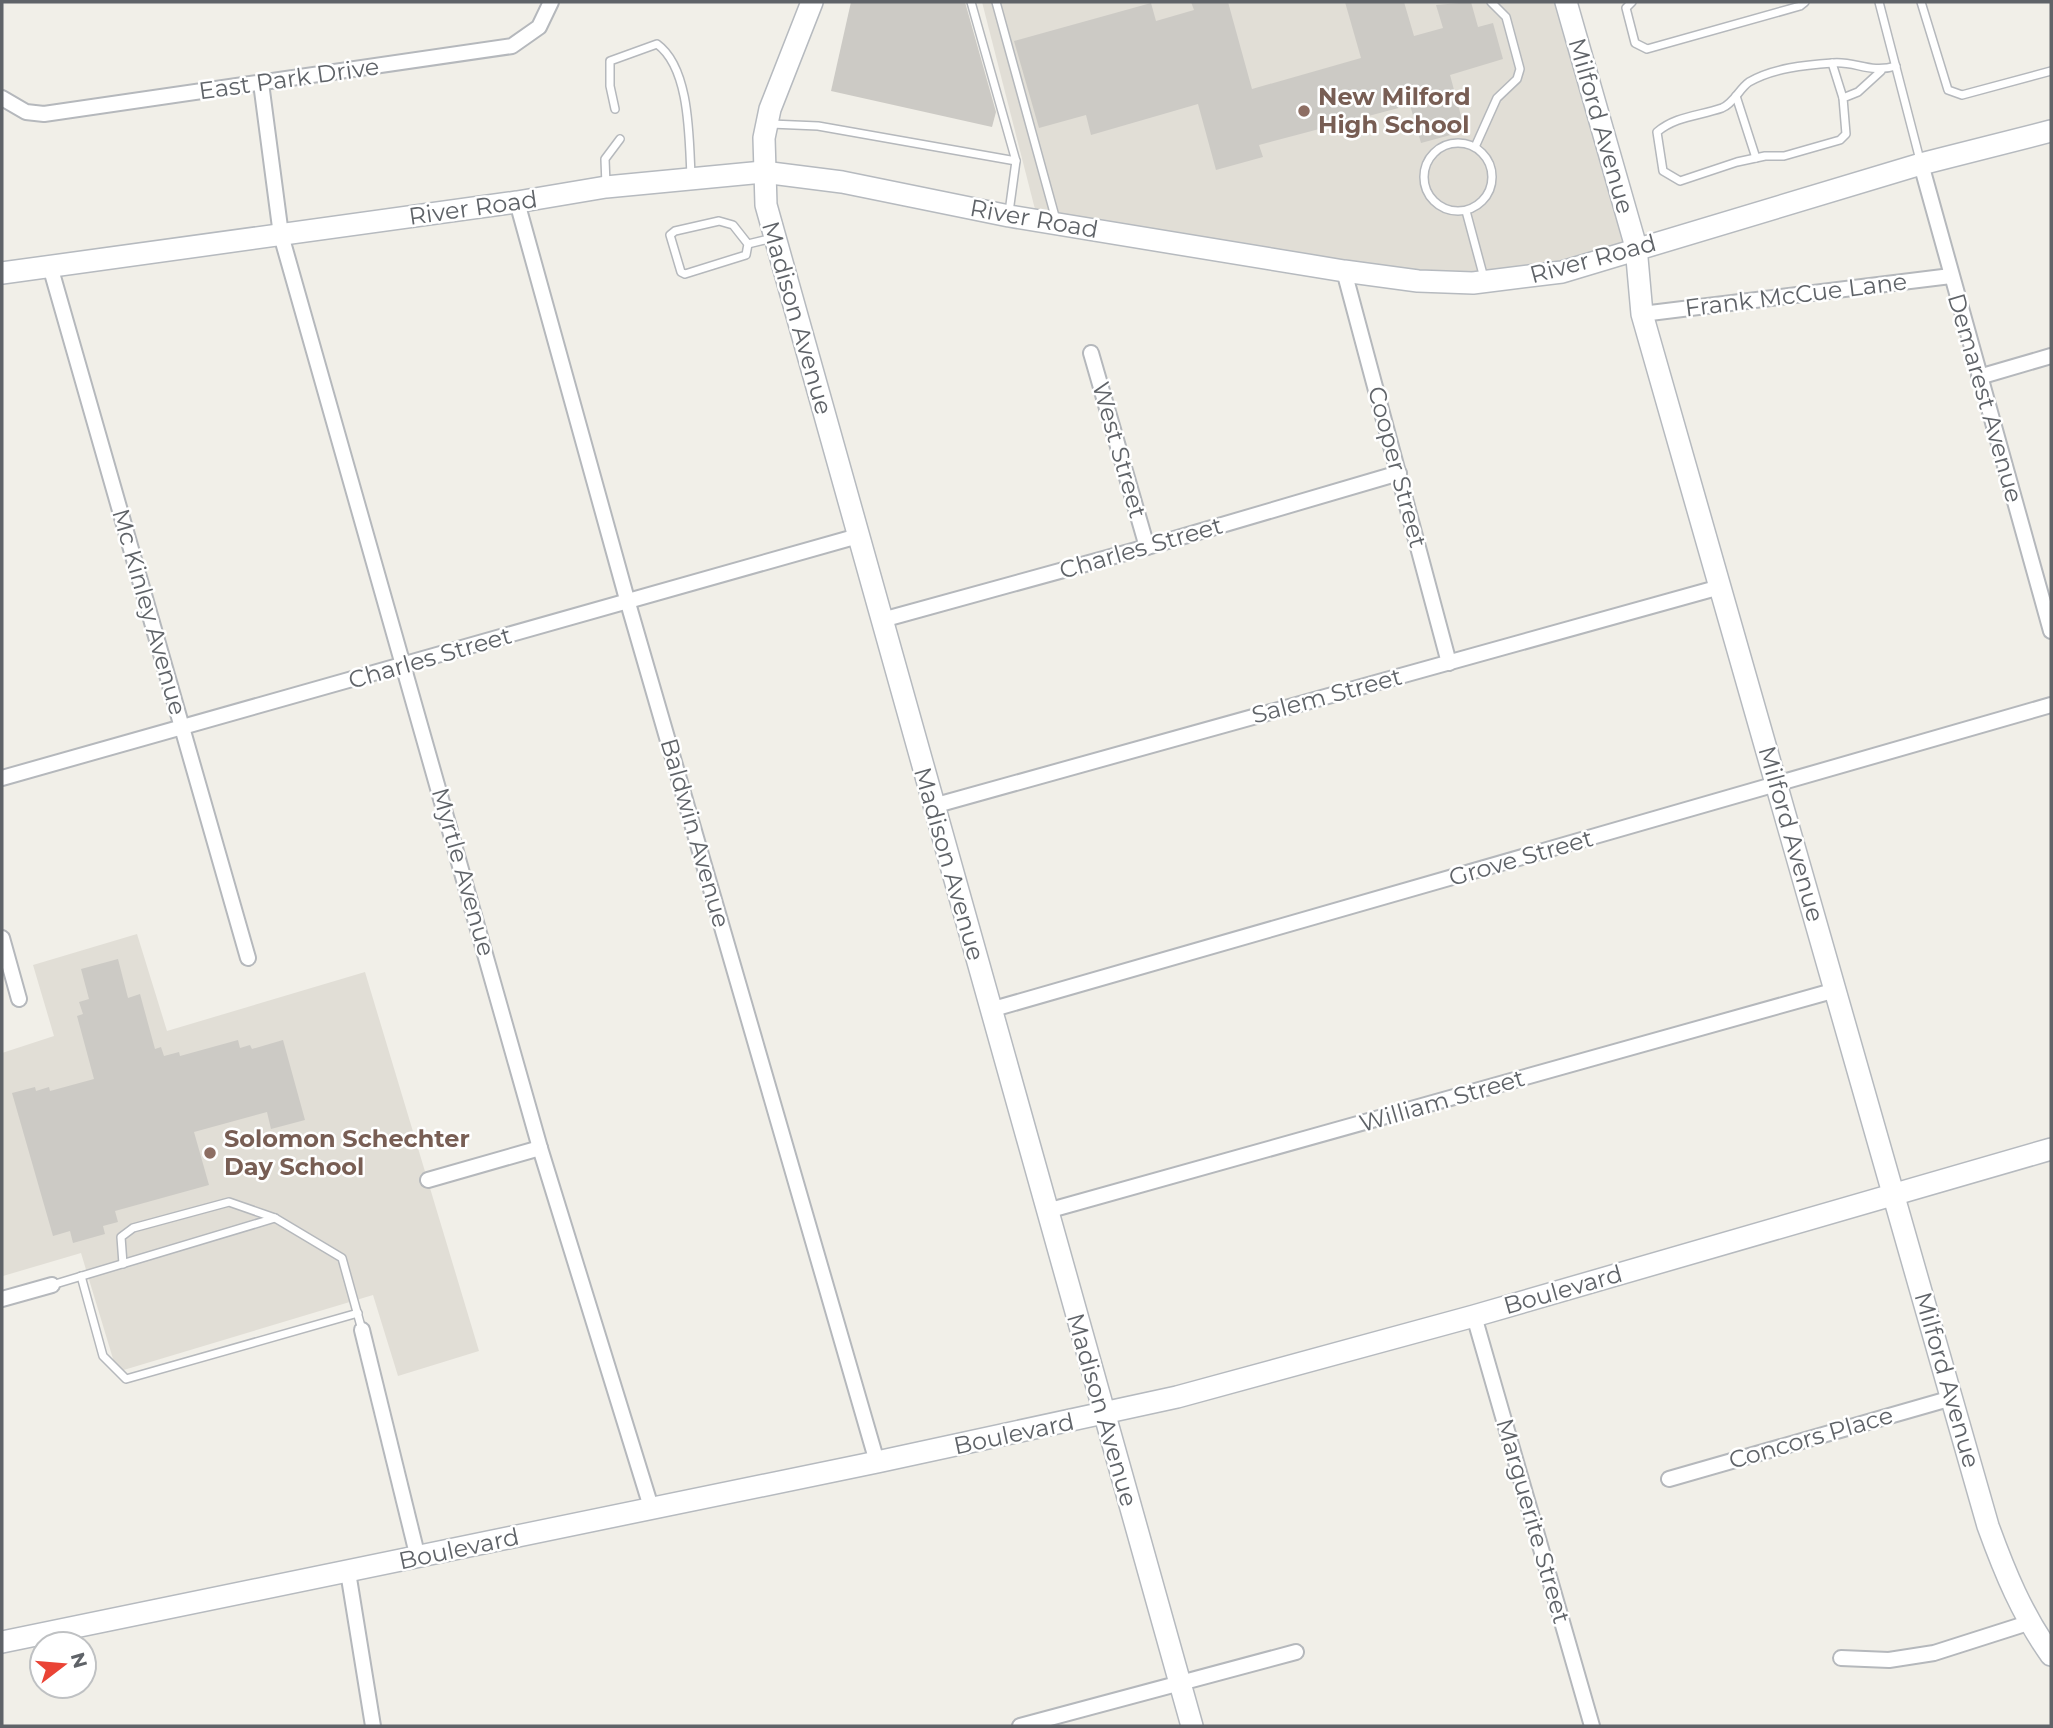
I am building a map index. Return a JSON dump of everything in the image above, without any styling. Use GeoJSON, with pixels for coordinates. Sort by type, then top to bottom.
{"type":"FeatureCollection","features":[{"type":"Feature","properties":{"kind":"street","name":"Madison Avenue"},"geometry":{"type":"LineString","coordinates":[[812,2],[766,124],[763,172],[766,205],[1192,1726]]}},
{"type":"Feature","properties":{"kind":"street","name":"Milford Avenue"},"geometry":{"type":"LineString","coordinates":[[1566,2],[1636,247],[1642,314],[1989,1526],[2009,1583],[2028,1623],[2051,1655]]}},
{"type":"Feature","properties":{"kind":"street","name":"East Park Drive"},"geometry":{"type":"LineString","coordinates":[[2,98],[18,108],[44,114],[512,46],[533,33],[550,7]]}},
{"type":"Feature","properties":{"kind":"street","name":"Myrtle Avenue"},"geometry":{"type":"LineString","coordinates":[[261,83],[281,234],[540,1149],[651,1507]]}},
{"type":"Feature","properties":{"kind":"street","name":"River Road"},"geometry":{"type":"LineString","coordinates":[[2,273],[517,202],[606,187],[691,176],[763,172],[842,182],[1009,216],[1344,271],[1418,281],[1485,282],[1562,272],[1636,247],[1921,164],[2051,131]]}},
{"type":"Feature","properties":{"kind":"street","name":"Demarest Avenue"},"geometry":{"type":"LineString","coordinates":[[1921,164],[1979,377],[2045,584],[2051,631]]}},
{"type":"Feature","properties":{"kind":"street","name":"Baldwin Avenue"},"geometry":{"type":"LineString","coordinates":[[517,202],[628,603],[877,1462]]}},
{"type":"Feature","properties":{"kind":"street","name":"Mc Kinley Avenue"},"geometry":{"type":"LineString","coordinates":[[50,266],[248,958]]}},
{"type":"Feature","properties":{"kind":"street","name":"Cooper Street"},"geometry":{"type":"LineString","coordinates":[[1344,271],[1449,663]]}},
{"type":"Feature","properties":{"kind":"street","name":"Frank McCue Lane"},"geometry":{"type":"LineString","coordinates":[[1642,314],[1951,276]]}},
{"type":"Feature","properties":{"kind":"street","name":"West Street"},"geometry":{"type":"LineString","coordinates":[[1091,353],[1147,547]]}},
{"type":"Feature","properties":{"kind":"street"},"geometry":{"type":"LineString","coordinates":[[1979,377],[2051,356]]}},
{"type":"Feature","properties":{"kind":"street","name":"Charles Street"},"geometry":{"type":"LineString","coordinates":[[882,620],[1147,547],[1399,473]]}},
{"type":"Feature","properties":{"kind":"street","name":"Charles Street"},"geometry":{"type":"LineString","coordinates":[[2,778],[859,536]]}},
{"type":"Feature","properties":{"kind":"street","name":"Salem Street"},"geometry":{"type":"LineString","coordinates":[[933,806],[1720,587]]}},
{"type":"Feature","properties":{"kind":"street","name":"Grove Street"},"geometry":{"type":"LineString","coordinates":[[990,1010],[2051,705]]}},
{"type":"Feature","properties":{"kind":"street"},"geometry":{"type":"LineString","coordinates":[[2,938],[19,999]]}},
{"type":"Feature","properties":{"kind":"street","name":"William Street"},"geometry":{"type":"LineString","coordinates":[[1047,1211],[1836,990]]}},
{"type":"Feature","properties":{"kind":"street"},"geometry":{"type":"LineString","coordinates":[[428,1180],[540,1149]]}},
{"type":"Feature","properties":{"kind":"street","name":"Boulevard"},"geometry":{"type":"LineString","coordinates":[[2,1642],[1104,1415],[1474,1316],[2051,1149]]}},
{"type":"Feature","properties":{"kind":"street"},"geometry":{"type":"LineString","coordinates":[[2,1299],[52,1285]]}},
{"type":"Feature","properties":{"kind":"street","name":"Marguerite Street"},"geometry":{"type":"LineString","coordinates":[[1474,1316],[1592,1726]]}},
{"type":"Feature","properties":{"kind":"street"},"geometry":{"type":"LineString","coordinates":[[362,1330],[418,1558]]}},
{"type":"Feature","properties":{"kind":"street","name":"Concors Place"},"geometry":{"type":"LineString","coordinates":[[1669,1479],[1952,1398]]}},
{"type":"Feature","properties":{"kind":"street"},"geometry":{"type":"LineString","coordinates":[[348,1572],[373,1726]]}},
{"type":"Feature","properties":{"kind":"street"},"geometry":{"type":"LineString","coordinates":[[1841,1658],[1889,1660],[1934,1653],[2028,1623]]}},
{"type":"Feature","properties":{"kind":"street"},"geometry":{"type":"LineString","coordinates":[[1020,1726],[1296,1651]]}},
{"type":"Feature","properties":{"kind":"lane"},"geometry":{"type":"LineString","coordinates":[[971,2],[1016,161],[1009,216]]}},
{"type":"Feature","properties":{"kind":"lane"},"geometry":{"type":"LineString","coordinates":[[996,2],[1058,224]]}},
{"type":"Feature","properties":{"kind":"lane"},"geometry":{"type":"LineString","coordinates":[[1475,148],[1497,98],[1517,79],[1520,69],[1506,17],[1491,2]]}},
{"type":"Feature","properties":{"kind":"lane"},"geometry":{"type":"LineString","coordinates":[[1632,2],[1626,8],[1635,43],[1647,49],[1800,6],[1805,2]]}},
{"type":"Feature","properties":{"kind":"lane"},"geometry":{"type":"LineString","coordinates":[[1879,2],[1921,164]]}},
{"type":"Feature","properties":{"kind":"lane"},"geometry":{"type":"LineString","coordinates":[[1921,2],[1948,90],[1962,95],[2051,71]]}},
{"type":"Feature","properties":{"kind":"lane"},"geometry":{"type":"LineString","coordinates":[[615,109],[610,86],[610,61],[657,44],[670,53],[686,107],[691,176]]}},
{"type":"Feature","properties":{"kind":"lane"},"geometry":{"type":"LineString","coordinates":[[1832,63],[1843,99],[1844,137],[1784,156],[1756,158],[1680,181],[1663,171],[1657,132],[1667,123],[1724,107],[1748,83],[1790,68],[1832,63],[1881,71]]}},
{"type":"Feature","properties":{"kind":"lane"},"geometry":{"type":"LineString","coordinates":[[1843,99],[1858,92],[1881,71],[1896,66]]}},
{"type":"Feature","properties":{"kind":"lane"},"geometry":{"type":"LineString","coordinates":[[1737,96],[1756,158]]}},
{"type":"Feature","properties":{"kind":"lane"},"geometry":{"type":"LineString","coordinates":[[766,124],[818,126],[1016,161]]}},
{"type":"Feature","properties":{"kind":"lane"},"geometry":{"type":"LineString","coordinates":[[606,187],[605,159],[620,139]]}},
{"type":"Feature","properties":{"kind":"lane"},"geometry":{"type":"LineString","coordinates":[[1460,142],[1475,148],[1487,159],[1492,180],[1485,199],[1466,211],[1443,209],[1433,202],[1426,192],[1424,168],[1429,157],[1449,144],[1460,142]]}},
{"type":"Feature","properties":{"kind":"lane"},"geometry":{"type":"LineString","coordinates":[[1466,211],[1485,282]]}},
{"type":"Feature","properties":{"kind":"lane"},"geometry":{"type":"LineString","coordinates":[[719,221],[733,225],[748,244],[746,254],[738,259],[685,274],[678,268],[670,239],[675,231],[719,221]]}},
{"type":"Feature","properties":{"kind":"lane"},"geometry":{"type":"LineString","coordinates":[[748,244],[774,238]]}},
{"type":"Feature","properties":{"kind":"lane"},"geometry":{"type":"LineString","coordinates":[[123,1264],[121,1237],[133,1228],[229,1202],[275,1218],[342,1258],[362,1330]]}},
{"type":"Feature","properties":{"kind":"lane"},"geometry":{"type":"LineString","coordinates":[[52,1285],[275,1218]]}},
{"type":"Feature","properties":{"kind":"lane"},"geometry":{"type":"LineString","coordinates":[[81,1276],[103,1356],[126,1379],[358,1313]]}},
{"type":"Feature","properties":{"kind":"shaded area","name":"New Milford High School"},"geometry":{"type":"Polygon","coordinates":[[[982,2],[1566,2],[1636,247],[1473,283],[1038,221],[982,2]]]}},
{"type":"Feature","properties":{"kind":"shaded area","name":"Solomon Schechter Day School"},"geometry":{"type":"Polygon","coordinates":[[[137,934],[167,1031],[365,972],[479,1351],[398,1376],[373,1295],[117,1372],[81,1253],[3,1276],[2,1053],[54,1036],[33,965],[137,934]]]}},
{"type":"Feature","properties":{"kind":"building"},"geometry":{"type":"Polygon","coordinates":[[[851,2],[965,2],[996,112],[992,127],[831,91],[851,2]]]}},
{"type":"Feature","properties":{"kind":"building"},"geometry":{"type":"Polygon","coordinates":[[[1191,2],[1228,2],[1252,89],[1361,58],[1345,2],[1404,2],[1414,36],[1443,28],[1436,5],[1471,2],[1478,27],[1493,23],[1503,59],[1450,75],[1464,127],[1457,129],[1458,133],[1421,143],[1410,105],[1259,145],[1263,157],[1216,170],[1198,104],[1091,135],[1086,115],[1039,128],[1014,41],[1151,3],[1156,21],[1194,10],[1191,2]]]}},
{"type":"Feature","properties":{"kind":"building"},"geometry":{"type":"Polygon","coordinates":[[[118,959],[128,998],[140,994],[155,1049],[161,1047],[164,1056],[179,1052],[180,1056],[238,1040],[240,1048],[250,1045],[252,1049],[283,1040],[305,1120],[271,1129],[267,1112],[194,1132],[209,1185],[115,1211],[118,1222],[103,1226],[105,1234],[73,1243],[70,1231],[53,1236],[12,1093],[35,1087],[36,1091],[49,1087],[50,1091],[94,1079],[77,1016],[83,1014],[79,1002],[89,999],[81,969],[118,959]]]}},
{"type":"Feature","properties":{"kind":"place","name":"New Milford High School"},"geometry":{"type":"Point","coordinates":[1304,111]}},
{"type":"Feature","properties":{"kind":"place","name":"Solomon Schechter Day School"},"geometry":{"type":"Point","coordinates":[210,1153]}}]}
